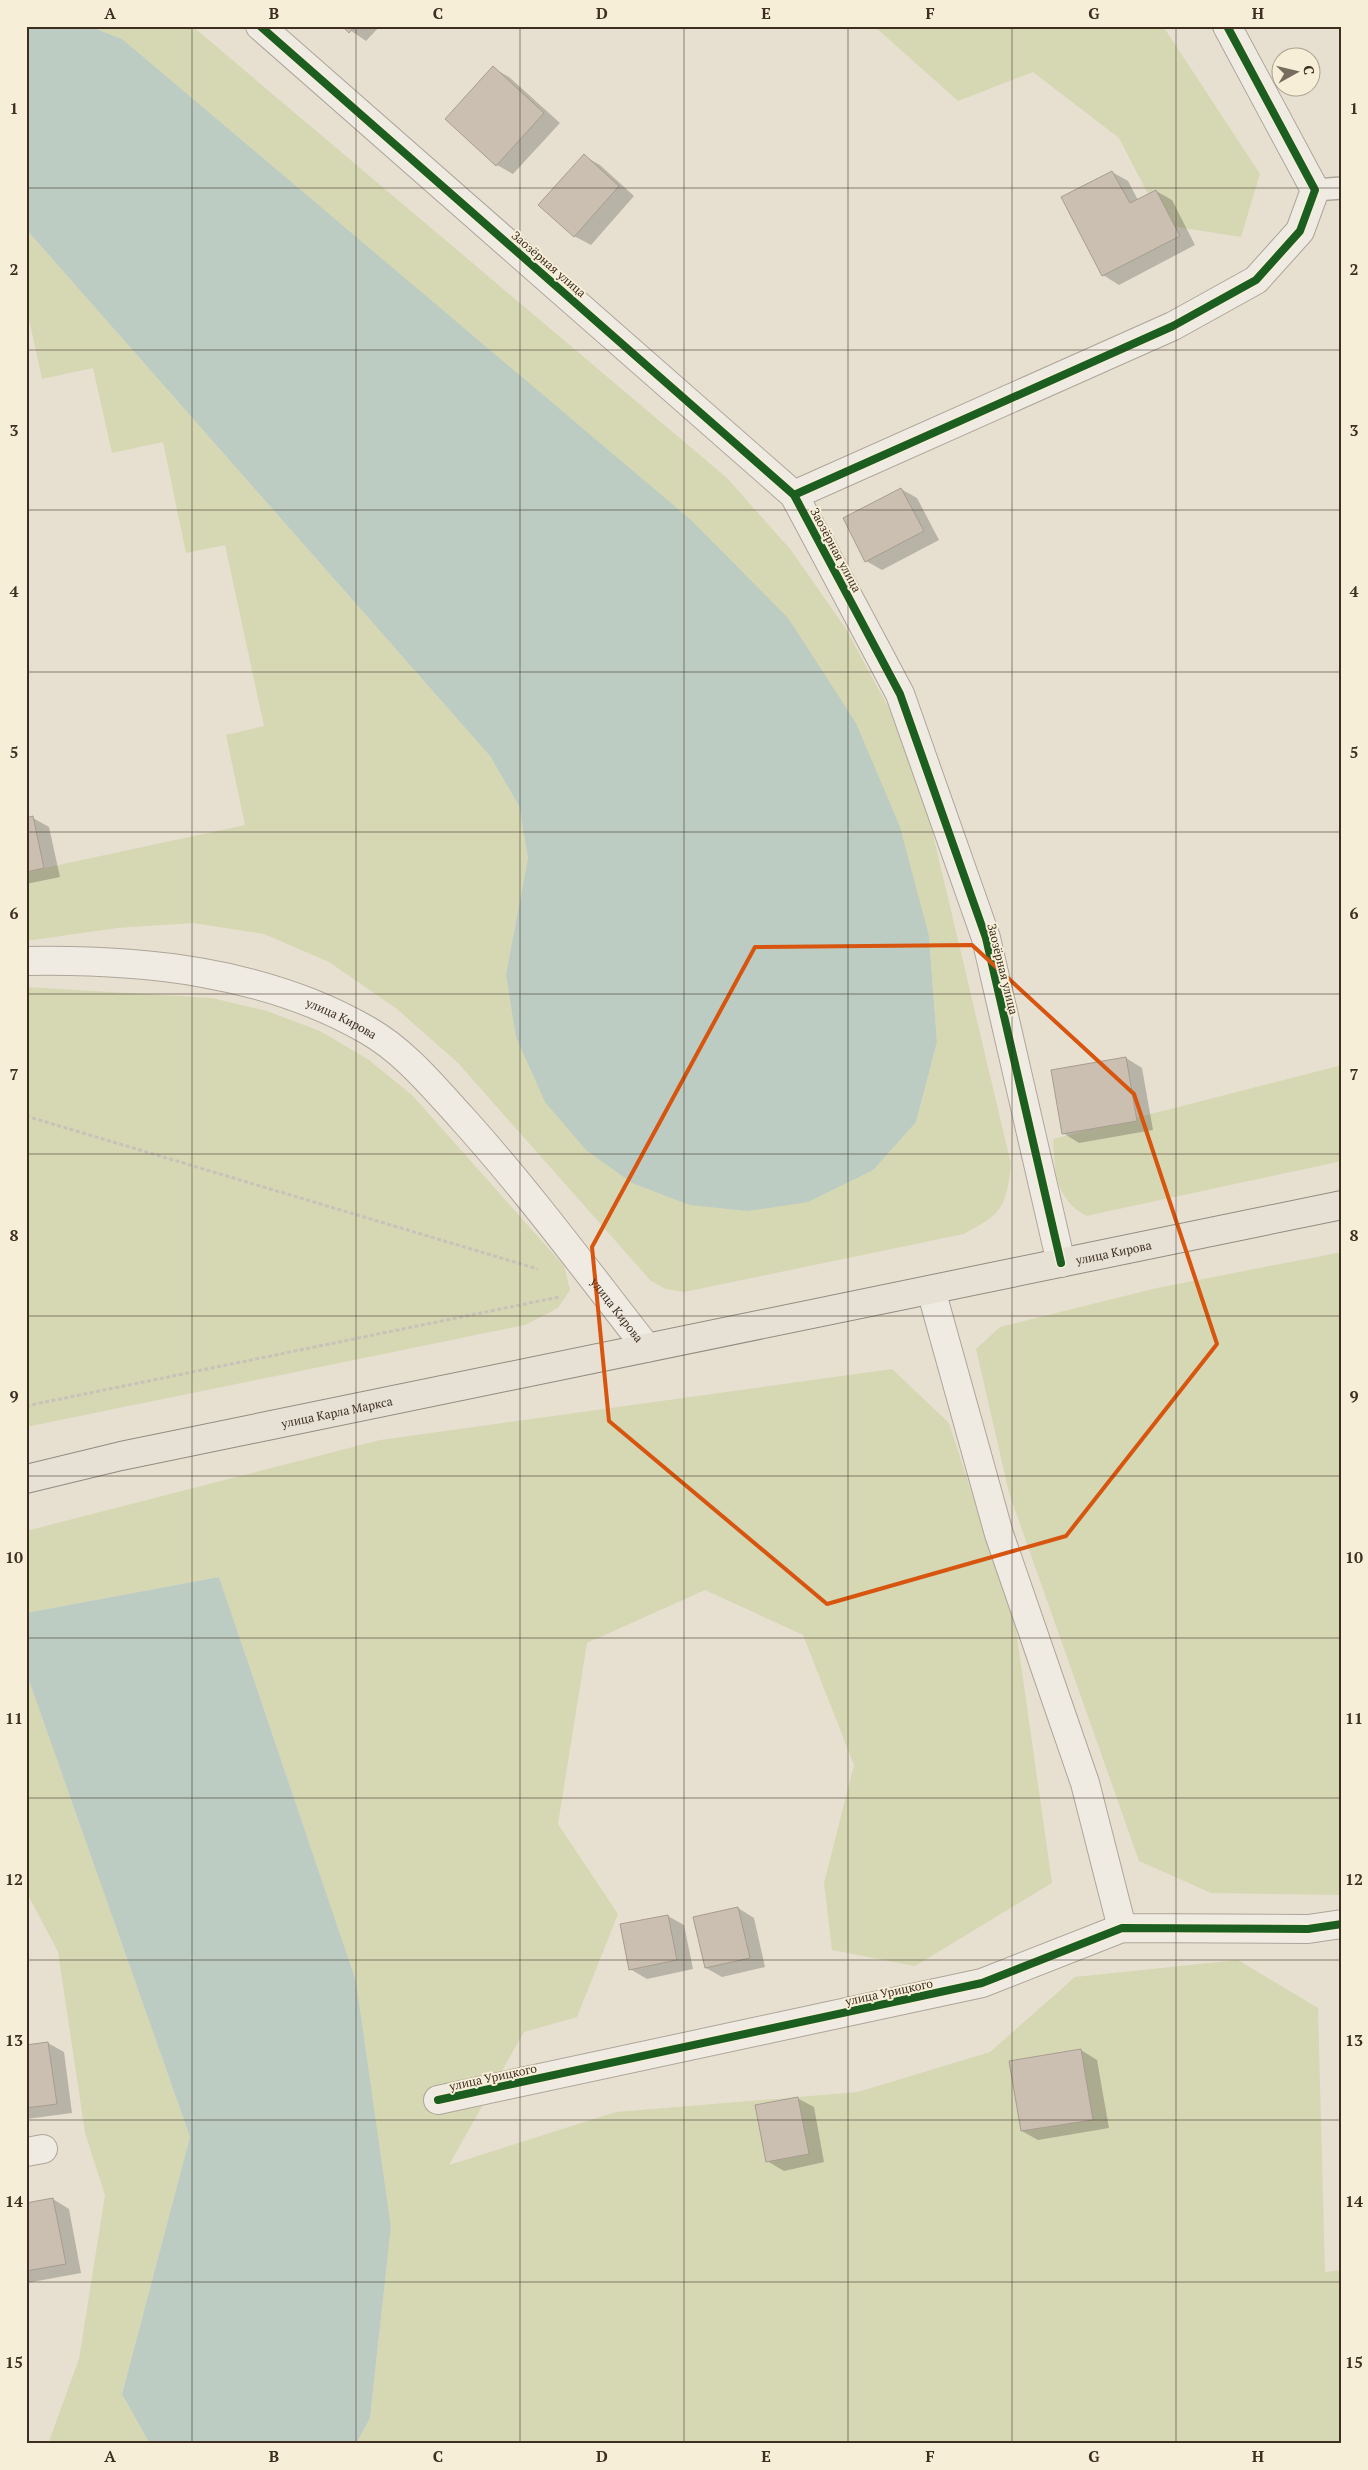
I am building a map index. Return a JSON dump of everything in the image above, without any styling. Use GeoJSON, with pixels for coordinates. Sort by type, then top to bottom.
{"type":"FeatureCollection","features":[{"type":"Feature","properties":{"kind":"main road","name":"улица Кирова"},"geometry":{"type":"LineString","coordinates":[[647,1348],[1342,1205]]}},
{"type":"Feature","properties":{"kind":"main road","name":"улица Карла Маркса"},"geometry":{"type":"LineString","coordinates":[[26,1479],[121,1456],[647,1348]]}},
{"type":"Feature","properties":{"kind":"street","name":"Заозёрная улица"},"geometry":{"type":"LineString","coordinates":[[260,26],[794,494],[900,694],[986,938],[1061,1263]]}},
{"type":"Feature","properties":{"kind":"street"},"geometry":{"type":"LineString","coordinates":[[794,494],[1173,326],[1256,280],[1300,231],[1315,190],[1227,26]]}},
{"type":"Feature","properties":{"kind":"street","name":"улица Кирова"},"geometry":{"type":"LineString","coordinates":[[26,961],[85,960],[181,969],[243,981],[312,1004],[367,1030],[415,1067],[498,1158],[647,1348]]}},
{"type":"Feature","properties":{"kind":"street"},"geometry":{"type":"LineString","coordinates":[[932,1290],[999,1534],[1085,1783],[1122,1928]]}},
{"type":"Feature","properties":{"kind":"street","name":"улица Урицкого"},"geometry":{"type":"LineString","coordinates":[[438,2100],[982,1983],[1122,1928],[1308,1929],[1342,1924]]}},
{"type":"Feature","properties":{"kind":"lane"},"geometry":{"type":"LineString","coordinates":[[1315,190],[1342,188]]}},
{"type":"Feature","properties":{"kind":"path"},"geometry":{"type":"LineString","coordinates":[[26,1116],[543,1271]]}},
{"type":"Feature","properties":{"kind":"path"},"geometry":{"type":"LineString","coordinates":[[26,1406],[601,1288]]}},
{"type":"Feature","properties":{"kind":"highlighted area"},"geometry":{"type":"Polygon","coordinates":[[[972,945],[1134,1094],[1217,1344],[1066,1536],[827,1604],[609,1421],[592,1247],[755,947],[972,945]]]}},
{"type":"Feature","properties":{"kind":"green space"},"geometry":{"type":"Polygon","coordinates":[[[89,26],[192,26],[727,478],[791,550],[846,629],[892,714],[926,805],[1011,1164],[1007,1191],[1000,1208],[995,1214],[964,1234],[684,1292],[666,1289],[651,1281],[458,1063],[397,1009],[329,962],[264,934],[193,923],[117,928],[26,941],[26,872],[245,825],[226,735],[264,726],[225,545],[186,553],[163,442],[112,453],[93,368],[42,379],[26,305],[26,229],[490,756],[519,806],[528,858],[506,974],[916,1122],[937,1042],[929,935],[122,39],[89,26]]]}},
{"type":"Feature","properties":{"kind":"green space"},"geometry":{"type":"Polygon","coordinates":[[[874,26],[1163,26],[1260,174],[1241,237],[1164,225],[1119,138],[1033,72],[958,101],[874,26]]]}},
{"type":"Feature","properties":{"kind":"green space"},"geometry":{"type":"Polygon","coordinates":[[[26,987],[212,998],[267,1011],[320,1031],[369,1060],[412,1095],[564,1266],[570,1290],[558,1308],[525,1325],[26,1427],[26,987]]]}},
{"type":"Feature","properties":{"kind":"green space"},"geometry":{"type":"Polygon","coordinates":[[[1342,1065],[1342,1161],[1086,1216],[1075,1209],[1068,1201],[1058,1183],[1054,1162],[1053,1139],[1342,1065]]]}},
{"type":"Feature","properties":{"kind":"green space"},"geometry":{"type":"Polygon","coordinates":[[[1342,1252],[1342,1895],[1211,1893],[1139,1861],[1009,1493],[976,1349],[1000,1327],[1157,1288],[1342,1252]]]}},
{"type":"Feature","properties":{"kind":"green space"},"geometry":{"type":"Polygon","coordinates":[[[892,1369],[949,1423],[1016,1629],[1052,1883],[915,1966],[832,1950],[824,1883],[854,1765],[803,1635],[705,1590],[587,1643],[558,1824],[618,1914],[577,2017],[524,2032],[449,2165],[616,2112],[858,2092],[990,2052],[1075,1977],[1238,1960],[1318,2008],[1325,2272],[1342,2270],[1342,2444],[356,2444],[370,2418],[391,2227],[356,1981],[219,1577],[26,1613],[26,1531],[380,1440],[892,1369]]]}},
{"type":"Feature","properties":{"kind":"green space"},"geometry":{"type":"Polygon","coordinates":[[[26,1672],[190,2137],[122,2394],[150,2444],[48,2444],[79,2359],[105,2195],[85,2133],[58,1952],[26,1891],[26,1672]]]}},
{"type":"Feature","properties":{"kind":"shaded area"},"geometry":{"type":"Polygon","coordinates":[[[26,26],[89,26],[122,39],[691,520],[788,618],[856,723],[900,827],[929,936],[937,1042],[916,1122],[873,1170],[808,1202],[748,1211],[690,1205],[632,1183],[586,1150],[545,1102],[516,1037],[506,974],[528,858],[519,806],[490,756],[26,229],[26,26]]]}},
{"type":"Feature","properties":{"kind":"shaded area"},"geometry":{"type":"Polygon","coordinates":[[[219,1577],[356,1981],[391,2227],[370,2418],[356,2444],[150,2444],[122,2394],[190,2137],[26,1672],[26,1613],[219,1577]]]}},
{"type":"Feature","properties":{"kind":"building"},"geometry":{"type":"Polygon","coordinates":[[[342,26],[355,26],[349,33],[342,26]]]}},
{"type":"Feature","properties":{"kind":"building"},"geometry":{"type":"Polygon","coordinates":[[[493,66],[544,113],[496,166],[445,119],[493,66]]]}},
{"type":"Feature","properties":{"kind":"building"},"geometry":{"type":"Polygon","coordinates":[[[584,154],[619,186],[574,237],[538,205],[584,154]]]}},
{"type":"Feature","properties":{"kind":"building"},"geometry":{"type":"Polygon","coordinates":[[[1112,171],[1130,203],[1156,190],[1180,236],[1102,276],[1061,197],[1112,171]]]}},
{"type":"Feature","properties":{"kind":"building"},"geometry":{"type":"Polygon","coordinates":[[[901,488],[924,531],[865,562],[843,518],[901,488]]]}},
{"type":"Feature","properties":{"kind":"building"},"geometry":{"type":"Polygon","coordinates":[[[33,816],[44,868],[26,872],[26,818],[33,816]]]}},
{"type":"Feature","properties":{"kind":"building"},"geometry":{"type":"Polygon","coordinates":[[[1126,1057],[1137,1121],[1062,1134],[1051,1070],[1126,1057]]]}},
{"type":"Feature","properties":{"kind":"building"},"geometry":{"type":"Polygon","coordinates":[[[738,1907],[750,1958],[705,1968],[693,1917],[738,1907]]]}},
{"type":"Feature","properties":{"kind":"building"},"geometry":{"type":"Polygon","coordinates":[[[668,1915],[677,1960],[629,1970],[620,1924],[668,1915]]]}},
{"type":"Feature","properties":{"kind":"building"},"geometry":{"type":"Polygon","coordinates":[[[48,2042],[57,2104],[26,2108],[26,2045],[48,2042]]]}},
{"type":"Feature","properties":{"kind":"building"},"geometry":{"type":"Polygon","coordinates":[[[1081,2049],[1093,2120],[1021,2131],[1009,2061],[1081,2049]]]}},
{"type":"Feature","properties":{"kind":"building"},"geometry":{"type":"Polygon","coordinates":[[[798,2097],[809,2154],[766,2162],[755,2105],[798,2097]]]}},
{"type":"Feature","properties":{"kind":"building"},"geometry":{"type":"Polygon","coordinates":[[[53,2198],[66,2264],[26,2271],[26,2203],[53,2198]]]}},
{"type":"Feature","properties":{"kind":"cycle path"},"geometry":{"type":"LineString","coordinates":[[260,26],[794,495],[900,694],[986,938],[1061,1263]]}},
{"type":"Feature","properties":{"kind":"cycle path"},"geometry":{"type":"LineString","coordinates":[[794,495],[1173,326],[1256,280],[1300,231],[1315,190],[1227,26]]}},
{"type":"Feature","properties":{"kind":"cycle path"},"geometry":{"type":"LineString","coordinates":[[438,2100],[982,1983],[1122,1928],[1308,1929],[1342,1924]]}}]}
